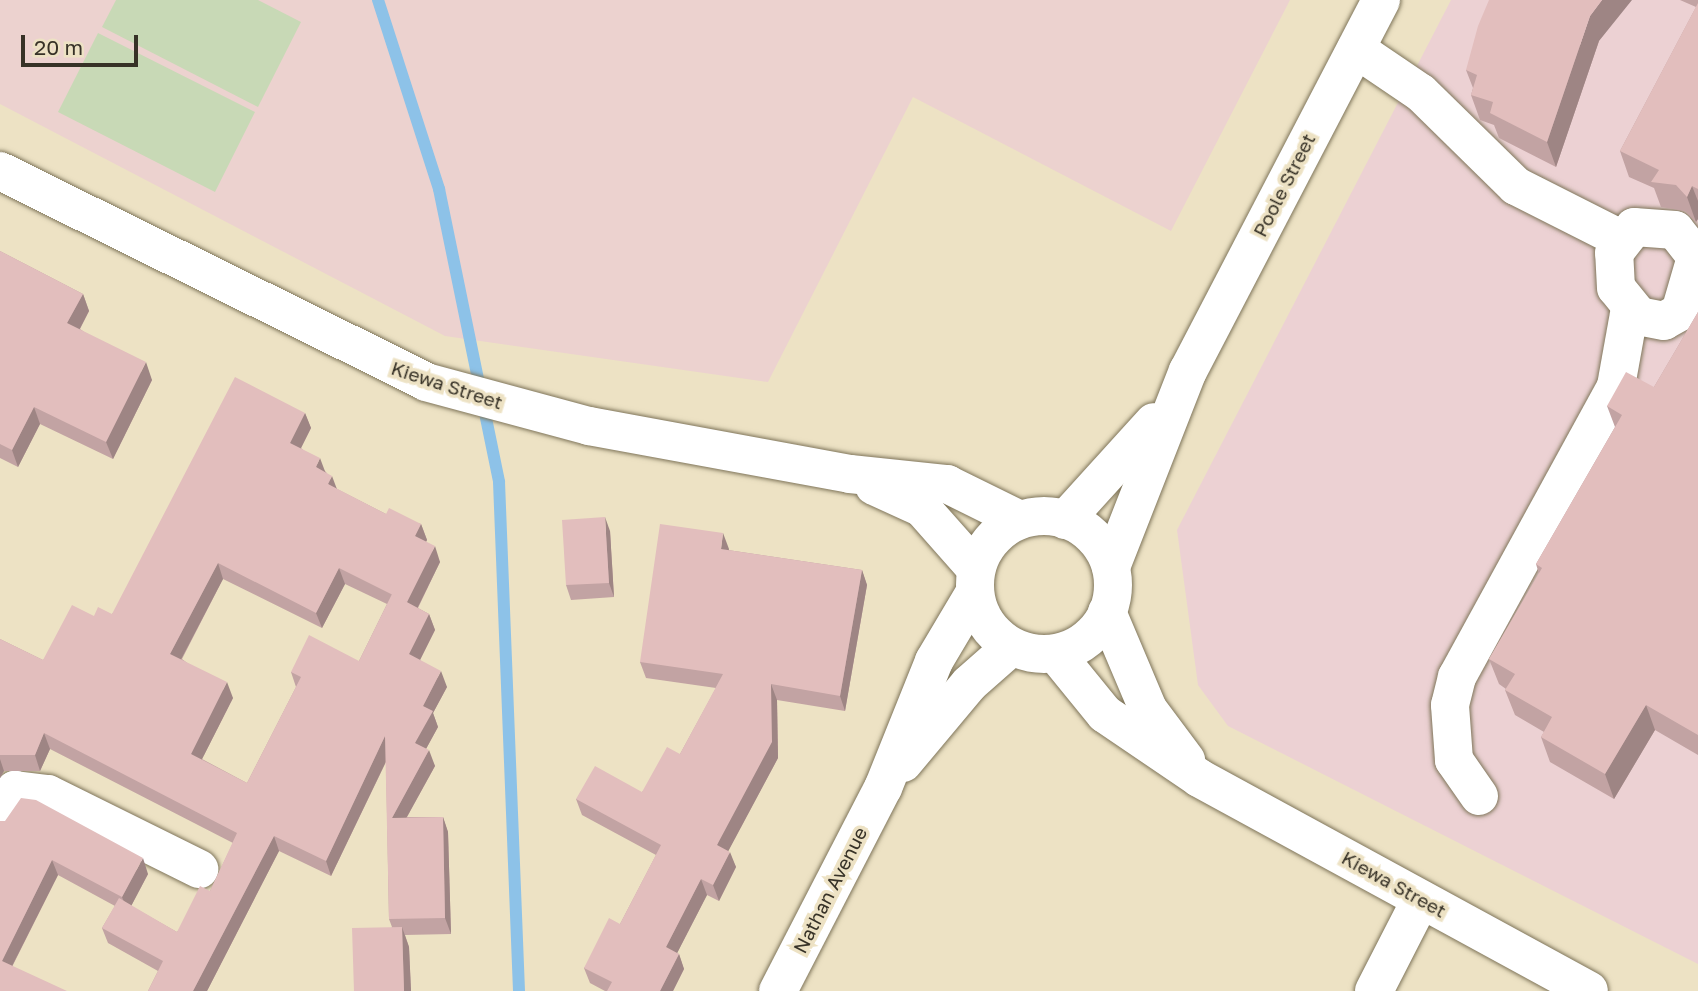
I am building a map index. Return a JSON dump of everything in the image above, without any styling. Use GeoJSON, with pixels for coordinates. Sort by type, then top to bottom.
{"type":"FeatureCollection","features":[{"type":"Feature","properties":{"kind":"street","name":"Poole Street"},"geometry":{"type":"LineString","coordinates":[[1111,567],[1188,371],[1381,0]]}},
{"type":"Feature","properties":{"kind":"street"},"geometry":{"type":"LineString","coordinates":[[1356,49],[1421,93],[1516,186],[1621,239]]}},
{"type":"Feature","properties":{"kind":"street","name":"Kiewa Street"},"geometry":{"type":"LineString","coordinates":[[0,171],[378,362],[452,388],[534,413],[850,474],[947,484],[1020,520]]}},
{"type":"Feature","properties":{"kind":"street"},"geometry":{"type":"LineString","coordinates":[[1479,796],[1454,760],[1450,705],[1457,677],[1616,386],[1630,308],[1612,268],[1621,239],[1634,227],[1664,226],[1684,238],[1696,257],[1680,312],[1655,322],[1630,308]]}},
{"type":"Feature","properties":{"kind":"street","name":"Poole Street"},"geometry":{"type":"LineString","coordinates":[[1065,520],[1127,458],[1188,371]]}},
{"type":"Feature","properties":{"kind":"street","name":"Kiewa Street"},"geometry":{"type":"LineString","coordinates":[[850,474],[922,509],[976,580]]}},
{"type":"Feature","properties":{"kind":"street"},"geometry":{"type":"LineString","coordinates":[[1020,520],[1065,520],[1101,546],[1111,567],[1107,612],[1077,646],[1056,654],[1011,647],[981,614],[976,580],[1000,531],[1020,520]]}},
{"type":"Feature","properties":{"kind":"street","name":"Nathan Avenue"},"geometry":{"type":"LineString","coordinates":[[778,991],[883,789],[934,661],[976,580]]}},
{"type":"Feature","properties":{"kind":"street","name":"Kiewa Street"},"geometry":{"type":"LineString","coordinates":[[1107,612],[1148,709],[1199,778]]}},
{"type":"Feature","properties":{"kind":"street","name":"Nathan Avenue"},"geometry":{"type":"LineString","coordinates":[[883,789],[969,684],[1011,647]]}},
{"type":"Feature","properties":{"kind":"street","name":"Kiewa Street"},"geometry":{"type":"LineString","coordinates":[[1056,654],[1104,714],[1199,778],[1589,991]]}},
{"type":"Feature","properties":{"kind":"street"},"geometry":{"type":"LineString","coordinates":[[0,818],[15,790],[48,794],[199,869]]}},
{"type":"Feature","properties":{"kind":"street"},"geometry":{"type":"LineString","coordinates":[[1374,991],[1421,899]]}},
{"type":"Feature","properties":{"kind":"shaded area"},"geometry":{"type":"Polygon","coordinates":[[[0,0],[1290,0],[1171,231],[913,97],[768,382],[445,336],[0,104],[0,0]]]}},
{"type":"Feature","properties":{"kind":"shaded area"},"geometry":{"type":"Polygon","coordinates":[[[1451,0],[1698,0],[1698,964],[1228,726],[1198,685],[1177,530],[1451,0]]]}},
{"type":"Feature","properties":{"kind":"green space"},"geometry":{"type":"Polygon","coordinates":[[[116,0],[258,0],[301,22],[258,107],[102,27],[116,0]]]}},
{"type":"Feature","properties":{"kind":"green space"},"geometry":{"type":"Polygon","coordinates":[[[98,33],[255,112],[215,192],[58,112],[98,33]]]}},
{"type":"Feature","properties":{"kind":"building"},"geometry":{"type":"Polygon","coordinates":[[[1489,0],[1602,0],[1590,16],[1547,142],[1490,113],[1493,102],[1471,95],[1477,75],[1466,70],[1478,26],[1489,0]]]}},
{"type":"Feature","properties":{"kind":"building"},"geometry":{"type":"Polygon","coordinates":[[[1698,3],[1698,189],[1692,186],[1687,197],[1676,185],[1651,182],[1659,170],[1620,151],[1698,3]]]}},
{"type":"Feature","properties":{"kind":"building"},"geometry":{"type":"Polygon","coordinates":[[[0,251],[83,294],[67,323],[146,362],[106,442],[34,407],[12,450],[0,444],[0,251]]]}},
{"type":"Feature","properties":{"kind":"building"},"geometry":{"type":"Polygon","coordinates":[[[1698,312],[1698,735],[1646,705],[1605,774],[1541,737],[1552,717],[1505,690],[1515,674],[1489,659],[1542,568],[1536,564],[1622,415],[1607,406],[1626,372],[1654,387],[1698,312]]]}},
{"type":"Feature","properties":{"kind":"building"},"geometry":{"type":"Polygon","coordinates":[[[235,377],[305,413],[290,443],[320,458],[316,467],[332,476],[328,484],[386,514],[389,508],[421,524],[415,536],[435,546],[407,602],[404,601],[429,614],[409,654],[441,671],[423,706],[433,711],[415,743],[429,750],[392,818],[443,817],[445,918],[389,919],[385,736],[326,861],[274,836],[193,991],[148,991],[163,961],[102,928],[119,898],[177,932],[200,886],[210,891],[237,833],[44,733],[35,755],[0,755],[0,639],[43,660],[72,605],[94,616],[98,607],[112,614],[235,377]],[[218,563],[170,654],[227,682],[191,754],[247,783],[301,677],[291,672],[309,635],[359,661],[392,594],[339,568],[316,613],[218,563]]]}},
{"type":"Feature","properties":{"kind":"building"},"geometry":{"type":"Polygon","coordinates":[[[605,517],[609,583],[566,585],[562,520],[605,517]]]}},
{"type":"Feature","properties":{"kind":"building"},"geometry":{"type":"Polygon","coordinates":[[[660,524],[723,533],[721,549],[862,570],[840,696],[771,684],[772,742],[717,845],[730,852],[713,885],[701,879],[666,947],[679,954],[660,991],[607,991],[612,982],[584,968],[609,918],[620,924],[661,845],[576,799],[595,766],[642,792],[667,747],[680,754],[723,674],[640,662],[660,524]]]}},
{"type":"Feature","properties":{"kind":"building"},"geometry":{"type":"Polygon","coordinates":[[[21,798],[36,800],[143,858],[122,897],[52,860],[2,961],[67,991],[0,991],[0,821],[5,821],[21,798]]]}},
{"type":"Feature","properties":{"kind":"building"},"geometry":{"type":"Polygon","coordinates":[[[402,927],[404,991],[354,991],[352,928],[402,927]]]}},
{"type":"Feature","properties":{"kind":"waterway"},"geometry":{"type":"LineString","coordinates":[[378,0],[439,189],[499,482],[519,991]]}}]}
